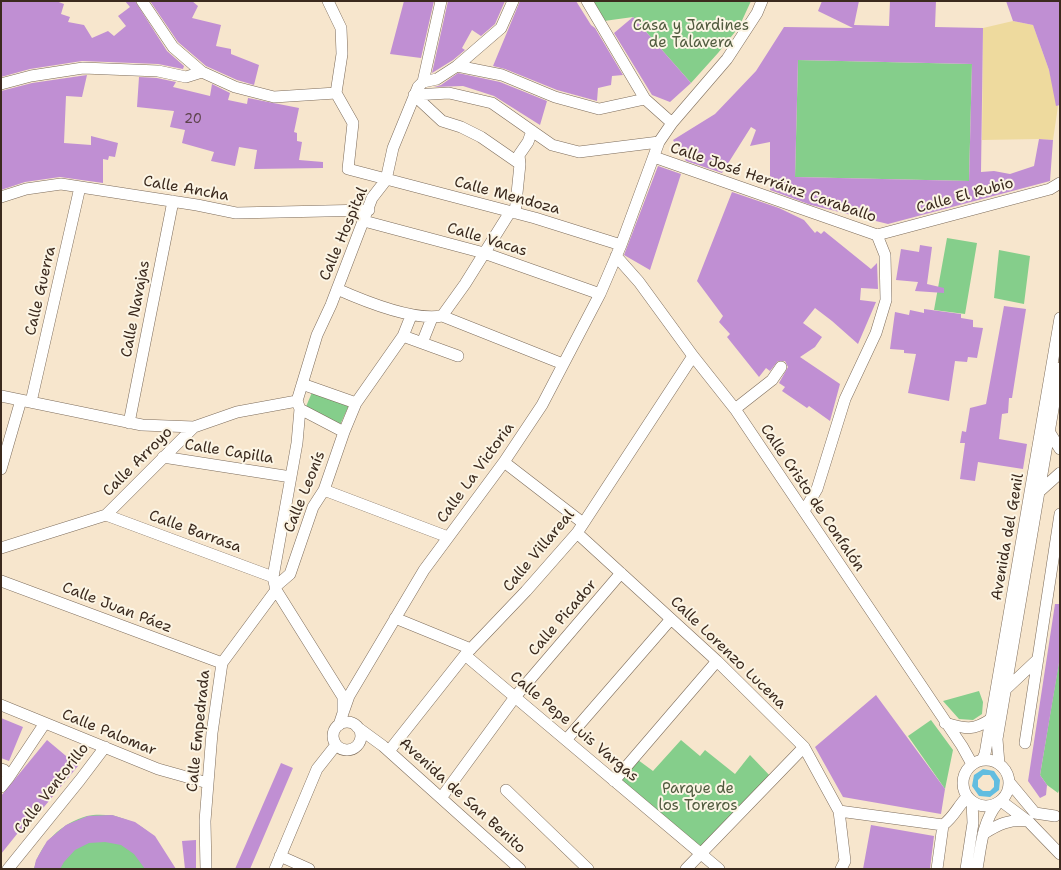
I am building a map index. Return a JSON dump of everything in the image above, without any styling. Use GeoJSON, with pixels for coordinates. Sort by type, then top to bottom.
{"type":"FeatureCollection","features":[{"type":"Feature","properties":{"kind":"street"},"geometry":{"type":"LineString","coordinates":[[142,1],[173,47],[202,72],[235,87],[274,97],[336,93],[342,54],[341,28],[328,1]]}},
{"type":"Feature","properties":{"kind":"street"},"geometry":{"type":"LineString","coordinates":[[440,1],[423,82],[437,79],[457,66],[501,28],[513,1]]}},
{"type":"Feature","properties":{"kind":"street"},"geometry":{"type":"LineString","coordinates":[[586,1],[645,98],[672,124]]}},
{"type":"Feature","properties":{"kind":"street","name":"Calle La Victoria"},"geometry":{"type":"LineString","coordinates":[[339,725],[349,696],[394,618],[424,570],[504,462],[542,405],[600,294],[621,245],[659,142],[672,124],[727,59],[757,13],[762,1]]}},
{"type":"Feature","properties":{"kind":"street"},"geometry":{"type":"LineString","coordinates":[[457,66],[502,75],[555,97],[599,109],[645,98]]}},
{"type":"Feature","properties":{"kind":"street"},"geometry":{"type":"LineString","coordinates":[[1,84],[31,76],[83,68],[158,71],[186,77],[202,72]]}},
{"type":"Feature","properties":{"kind":"street","name":"Calle Hospital"},"geometry":{"type":"LineString","coordinates":[[298,405],[302,384],[317,335],[369,210],[372,198],[386,180],[393,148],[414,95],[418,87],[423,82]]}},
{"type":"Feature","properties":{"kind":"street","name":"Calle Mendoza"},"geometry":{"type":"LineString","coordinates":[[336,93],[353,123],[348,169],[512,213],[621,245]]}},
{"type":"Feature","properties":{"kind":"street"},"geometry":{"type":"LineString","coordinates":[[414,95],[449,93],[492,103],[552,145],[579,152],[659,142]]}},
{"type":"Feature","properties":{"kind":"street"},"geometry":{"type":"LineString","coordinates":[[414,95],[442,121],[461,127],[481,137],[520,164]]}},
{"type":"Feature","properties":{"kind":"street"},"geometry":{"type":"LineString","coordinates":[[422,343],[437,317],[512,213],[520,164],[519,155],[528,142],[532,131]]}},
{"type":"Feature","properties":{"kind":"street","name":"Calle José Herráinz Caraballo"},"geometry":{"type":"LineString","coordinates":[[654,157],[877,235],[884,255],[886,300],[876,333],[845,399],[817,489],[804,510]]}},
{"type":"Feature","properties":{"kind":"street","name":"Calle El Rubio"},"geometry":{"type":"LineString","coordinates":[[877,235],[1050,189],[1060,183]]}},
{"type":"Feature","properties":{"kind":"street","name":"Calle Ancha"},"geometry":{"type":"LineString","coordinates":[[1,197],[26,189],[61,184],[173,201],[236,213],[369,210]]}},
{"type":"Feature","properties":{"kind":"street","name":"Calle Guerra"},"geometry":{"type":"LineString","coordinates":[[1,469],[26,401],[80,187]]}},
{"type":"Feature","properties":{"kind":"street","name":"Calle Navajas"},"geometry":{"type":"LineString","coordinates":[[129,423],[173,201]]}},
{"type":"Feature","properties":{"kind":"street","name":"Calle Vacas"},"geometry":{"type":"LineString","coordinates":[[364,221],[484,253],[600,294]]}},
{"type":"Feature","properties":{"kind":"street","name":"Calle Cristo de Confalón"},"geometry":{"type":"LineString","coordinates":[[616,256],[639,282],[734,409],[804,510],[946,722],[977,762]]}},
{"type":"Feature","properties":{"kind":"street"},"geometry":{"type":"LineString","coordinates":[[337,289],[411,316],[437,317],[563,364]]}},
{"type":"Feature","properties":{"kind":"street","name":"Calle Leonís"},"geometry":{"type":"LineString","coordinates":[[275,585],[290,574],[313,507],[324,490],[344,432],[356,403],[403,336],[411,316]]}},
{"type":"Feature","properties":{"kind":"street","name":"Avenida del Genil"},"geometry":{"type":"LineString","coordinates":[[977,762],[985,754],[1060,318]]}},
{"type":"Feature","properties":{"kind":"street"},"geometry":{"type":"LineString","coordinates":[[403,336],[458,356]]}},
{"type":"Feature","properties":{"kind":"street","name":"Calle Villareal"},"geometry":{"type":"LineString","coordinates":[[386,749],[468,652],[526,591],[577,533],[693,356]]}},
{"type":"Feature","properties":{"kind":"street"},"geometry":{"type":"LineString","coordinates":[[734,409],[772,380],[781,367]]}},
{"type":"Feature","properties":{"kind":"street","name":"Avenida del Genil"},"geometry":{"type":"LineString","coordinates":[[999,764],[997,739],[1060,368]]}},
{"type":"Feature","properties":{"kind":"street"},"geometry":{"type":"LineString","coordinates":[[302,384],[356,403]]}},
{"type":"Feature","properties":{"kind":"street"},"geometry":{"type":"LineString","coordinates":[[1,396],[129,423],[194,427]]}},
{"type":"Feature","properties":{"kind":"street"},"geometry":{"type":"LineString","coordinates":[[298,405],[344,432]]}},
{"type":"Feature","properties":{"kind":"street","name":"Calle Arroyo"},"geometry":{"type":"LineString","coordinates":[[1,548],[106,515],[194,427],[237,412],[298,405]]}},
{"type":"Feature","properties":{"kind":"street","name":"Calle Empedrada"},"geometry":{"type":"LineString","coordinates":[[206,869],[205,821],[212,733],[222,663],[275,585],[291,477],[298,405]]}},
{"type":"Feature","properties":{"kind":"street"},"geometry":{"type":"LineString","coordinates":[[1050,433],[1060,449]]}},
{"type":"Feature","properties":{"kind":"street","name":"Calle Capilla"},"geometry":{"type":"LineString","coordinates":[[163,457],[291,477]]}},
{"type":"Feature","properties":{"kind":"street"},"geometry":{"type":"LineString","coordinates":[[504,462],[583,523]]}},
{"type":"Feature","properties":{"kind":"street"},"geometry":{"type":"LineString","coordinates":[[1040,491],[1060,473]]}},
{"type":"Feature","properties":{"kind":"street"},"geometry":{"type":"LineString","coordinates":[[324,490],[448,537]]}},
{"type":"Feature","properties":{"kind":"street"},"geometry":{"type":"LineString","coordinates":[[1026,743],[1060,514]]}},
{"type":"Feature","properties":{"kind":"street","name":"Calle Barrasa"},"geometry":{"type":"LineString","coordinates":[[106,515],[275,585]]}},
{"type":"Feature","properties":{"kind":"street","name":"Calle Lorenzo Lucena"},"geometry":{"type":"LineString","coordinates":[[577,533],[717,661],[804,747],[839,810]]}},
{"type":"Feature","properties":{"kind":"street","name":"Calle Picador"},"geometry":{"type":"LineString","coordinates":[[441,798],[515,697],[621,573]]}},
{"type":"Feature","properties":{"kind":"street","name":"Calle Juan Páez"},"geometry":{"type":"LineString","coordinates":[[1,581],[222,663]]}},
{"type":"Feature","properties":{"kind":"street"},"geometry":{"type":"LineString","coordinates":[[275,585],[343,697],[343,713]]}},
{"type":"Feature","properties":{"kind":"street","name":"Calle Pepe Luis Vargas"},"geometry":{"type":"LineString","coordinates":[[394,618],[468,652],[515,697],[719,869]]}},
{"type":"Feature","properties":{"kind":"street"},"geometry":{"type":"LineString","coordinates":[[566,740],[671,619]]}},
{"type":"Feature","properties":{"kind":"street"},"geometry":{"type":"LineString","coordinates":[[1005,690],[1038,659]]}},
{"type":"Feature","properties":{"kind":"street"},"geometry":{"type":"LineString","coordinates":[[614,781],[717,661]]}},
{"type":"Feature","properties":{"kind":"street","name":"Calle Palomar"},"geometry":{"type":"LineString","coordinates":[[1,705],[105,746],[158,769],[208,783]]}},
{"type":"Feature","properties":{"kind":"street"},"geometry":{"type":"LineString","coordinates":[[946,722],[972,728],[980,726],[991,719]]}},
{"type":"Feature","properties":{"kind":"street"},"geometry":{"type":"LineString","coordinates":[[1,787],[46,723]]}},
{"type":"Feature","properties":{"kind":"street"},"geometry":{"type":"LineString","coordinates":[[348,723],[357,726],[361,735],[359,744],[348,750],[343,750],[336,745],[334,732],[339,725],[348,723]]}},
{"type":"Feature","properties":{"kind":"street","name":"Avenida de San Benito"},"geometry":{"type":"LineString","coordinates":[[357,726],[386,749],[520,869]]}},
{"type":"Feature","properties":{"kind":"street","name":"Avenida de San Benito"},"geometry":{"type":"LineString","coordinates":[[359,744],[386,749]]}},
{"type":"Feature","properties":{"kind":"street"},"geometry":{"type":"LineString","coordinates":[[274,869],[317,769],[336,745]]}},
{"type":"Feature","properties":{"kind":"street","name":"Calle Ventorillo"},"geometry":{"type":"LineString","coordinates":[[8,869],[80,780],[105,746]]}},
{"type":"Feature","properties":{"kind":"street"},"geometry":{"type":"LineString","coordinates":[[686,869],[804,747]]}},
{"type":"Feature","properties":{"kind":"street"},"geometry":{"type":"LineString","coordinates":[[966,869],[973,822],[970,800],[963,784],[964,776],[977,762],[991,760],[999,764],[1007,772],[1010,784],[1028,822]]}},
{"type":"Feature","properties":{"kind":"street"},"geometry":{"type":"LineString","coordinates":[[1,768],[8,777]]}},
{"type":"Feature","properties":{"kind":"street"},"geometry":{"type":"LineString","coordinates":[[977,869],[983,834],[990,813],[1008,791],[1010,784]]}},
{"type":"Feature","properties":{"kind":"street"},"geometry":{"type":"LineString","coordinates":[[1010,784],[1035,813],[1058,815]]}},
{"type":"Feature","properties":{"kind":"street"},"geometry":{"type":"LineString","coordinates":[[506,790],[588,869]]}},
{"type":"Feature","properties":{"kind":"street"},"geometry":{"type":"LineString","coordinates":[[841,869],[845,861],[839,810],[943,825],[953,818],[960,805],[970,800],[984,806],[999,803],[1028,822],[1060,854]]}},
{"type":"Feature","properties":{"kind":"street"},"geometry":{"type":"LineString","coordinates":[[983,834],[1005,821],[1016,820],[1028,822]]}},
{"type":"Feature","properties":{"kind":"street"},"geometry":{"type":"LineString","coordinates":[[937,869],[943,825]]}},
{"type":"Feature","properties":{"kind":"street"},"geometry":{"type":"LineString","coordinates":[[280,856],[309,869]]}},
{"type":"Feature","properties":{"kind":"green space","name":"Casa y Jardines de Talavera"},"geometry":{"type":"Polygon","coordinates":[[[594,1],[751,1],[739,27],[691,83],[633,17],[604,21],[596,9],[594,1]]]}},
{"type":"Feature","properties":{"kind":"green space"},"geometry":{"type":"Polygon","coordinates":[[[798,60],[972,64],[969,181],[795,177],[798,60]]]}},
{"type":"Feature","properties":{"kind":"green space"},"geometry":{"type":"Polygon","coordinates":[[[947,238],[977,243],[965,314],[934,310],[947,238]]]}},
{"type":"Feature","properties":{"kind":"green space"},"geometry":{"type":"Polygon","coordinates":[[[999,250],[1030,256],[1024,304],[994,298],[999,250]]]}},
{"type":"Feature","properties":{"kind":"green space"},"geometry":{"type":"Polygon","coordinates":[[[313,390],[350,403],[339,427],[305,409],[313,390]]]}},
{"type":"Feature","properties":{"kind":"green space"},"geometry":{"type":"Polygon","coordinates":[[[1060,655],[1060,788],[1058,793],[1047,785],[1040,775],[1060,655]]]}},
{"type":"Feature","properties":{"kind":"green space"},"geometry":{"type":"Polygon","coordinates":[[[979,691],[983,702],[982,714],[973,720],[959,719],[943,701],[979,691]]]}},
{"type":"Feature","properties":{"kind":"green space"},"geometry":{"type":"Polygon","coordinates":[[[931,720],[953,750],[945,789],[908,736],[931,720]]]}},
{"type":"Feature","properties":{"kind":"green space","name":"Parque de los Toreros"},"geometry":{"type":"Polygon","coordinates":[[[681,740],[700,756],[705,750],[735,774],[750,755],[773,779],[700,853],[614,781],[634,757],[653,771],[681,740]]]}},
{"type":"Feature","properties":{"kind":"green space"},"geometry":{"type":"Polygon","coordinates":[[[112,815],[136,824],[150,833],[160,847],[171,869],[34,869],[41,851],[53,835],[61,829],[78,819],[87,816],[112,815]]]}},
{"type":"Feature","properties":{"kind":"sand"},"geometry":{"type":"Polygon","coordinates":[[[1013,21],[1033,25],[1049,70],[1058,106],[1053,140],[982,140],[983,28],[1013,21]]]}},
{"type":"Feature","properties":{"kind":"water"},"geometry":{"type":"Polygon","coordinates":[[[983,769],[994,771],[1000,780],[999,790],[990,797],[979,796],[972,786],[974,775],[983,769]],[[983,775],[978,780],[978,787],[983,791],[990,791],[994,787],[994,781],[990,775],[983,775]]]}},
{"type":"Feature","properties":{"kind":"building"},"geometry":{"type":"Polygon","coordinates":[[[1,1],[56,1],[64,4],[61,14],[70,17],[68,22],[84,25],[92,38],[108,31],[114,36],[126,26],[118,16],[130,7],[125,1],[135,1],[167,51],[184,66],[183,69],[158,64],[82,61],[30,69],[1,77],[1,1]]]}},
{"type":"Feature","properties":{"kind":"building"},"geometry":{"type":"Polygon","coordinates":[[[150,1],[192,1],[198,6],[192,18],[221,25],[216,46],[231,49],[231,54],[259,65],[254,85],[237,80],[206,66],[178,42],[150,1]]]}},
{"type":"Feature","properties":{"kind":"building"},"geometry":{"type":"Polygon","coordinates":[[[404,1],[434,1],[421,58],[390,54],[404,1]]]}},
{"type":"Feature","properties":{"kind":"building"},"geometry":{"type":"Polygon","coordinates":[[[448,1],[505,1],[495,24],[481,36],[472,30],[462,48],[465,50],[453,60],[432,73],[448,1]]]}},
{"type":"Feature","properties":{"kind":"building"},"geometry":{"type":"Polygon","coordinates":[[[520,1],[576,1],[591,25],[595,28],[623,75],[612,76],[611,85],[598,88],[597,101],[557,90],[505,69],[493,66],[520,1]]]}},
{"type":"Feature","properties":{"kind":"building"},"geometry":{"type":"Polygon","coordinates":[[[822,1],[859,1],[854,25],[889,26],[890,1],[936,1],[935,27],[983,28],[981,172],[994,171],[1010,174],[1034,166],[1039,139],[1053,140],[1050,181],[888,224],[811,205],[770,190],[770,142],[750,146],[756,130],[751,127],[722,173],[686,161],[673,140],[715,114],[756,71],[784,27],[853,28],[818,11],[822,1]],[[798,60],[795,177],[969,181],[972,64],[798,60]]]}},
{"type":"Feature","properties":{"kind":"building"},"geometry":{"type":"Polygon","coordinates":[[[1006,1],[1060,1],[1060,105],[1056,106],[1049,70],[1033,25],[1013,21],[1006,1]]]}},
{"type":"Feature","properties":{"kind":"building"},"geometry":{"type":"Polygon","coordinates":[[[633,17],[691,83],[670,102],[652,95],[614,33],[633,17]]]}},
{"type":"Feature","properties":{"kind":"building"},"geometry":{"type":"Polygon","coordinates":[[[458,73],[500,82],[547,101],[540,125],[494,96],[463,86],[434,87],[441,85],[458,73]]]}},
{"type":"Feature","properties":{"kind":"building"},"geometry":{"type":"Polygon","coordinates":[[[87,75],[82,97],[66,96],[64,143],[91,145],[91,136],[118,143],[115,157],[109,156],[108,160],[103,159],[103,183],[60,177],[25,182],[1,190],[1,91],[32,83],[87,75]]]}},
{"type":"Feature","properties":{"kind":"building"},"geometry":{"type":"Polygon","coordinates":[[[139,77],[157,78],[176,82],[173,87],[210,96],[212,84],[230,93],[228,100],[247,104],[248,98],[299,108],[294,132],[297,133],[297,141],[302,142],[299,160],[323,162],[323,168],[254,169],[257,150],[239,147],[235,166],[211,161],[214,152],[182,143],[185,130],[170,127],[174,111],[137,107],[139,77]]]}},
{"type":"Feature","properties":{"kind":"building"},"geometry":{"type":"Polygon","coordinates":[[[658,166],[681,174],[650,270],[624,255],[658,166]]]}},
{"type":"Feature","properties":{"kind":"building"},"geometry":{"type":"Polygon","coordinates":[[[732,192],[779,208],[804,220],[815,233],[817,231],[821,234],[824,231],[871,269],[877,263],[878,289],[861,288],[860,300],[876,302],[858,344],[815,308],[803,323],[822,337],[815,347],[800,357],[840,384],[830,421],[809,406],[807,408],[782,391],[785,387],[779,383],[788,367],[785,361],[778,361],[770,371],[766,368],[759,377],[727,337],[730,334],[719,322],[723,316],[697,281],[732,192]]]}},
{"type":"Feature","properties":{"kind":"building"},"geometry":{"type":"Polygon","coordinates":[[[920,245],[932,247],[927,284],[944,288],[944,293],[915,291],[918,282],[896,280],[901,249],[919,252],[920,245]]]}},
{"type":"Feature","properties":{"kind":"building"},"geometry":{"type":"Polygon","coordinates":[[[1004,306],[1026,309],[1012,398],[1009,398],[1008,413],[1002,414],[999,439],[1027,444],[1023,469],[978,462],[975,481],[960,479],[965,443],[960,443],[962,431],[966,432],[970,408],[986,404],[1004,306]]]}},
{"type":"Feature","properties":{"kind":"building"},"geometry":{"type":"Polygon","coordinates":[[[924,309],[961,314],[961,318],[973,320],[973,327],[983,328],[977,358],[968,357],[967,362],[955,361],[949,401],[908,393],[916,354],[904,353],[904,350],[890,349],[895,312],[909,315],[910,310],[924,313],[924,309]]]}},
{"type":"Feature","properties":{"kind":"building"},"geometry":{"type":"Polygon","coordinates":[[[1055,604],[1060,604],[1060,657],[1040,775],[1047,785],[1046,795],[1040,798],[1028,781],[1055,604]]]}},
{"type":"Feature","properties":{"kind":"building"},"geometry":{"type":"Polygon","coordinates":[[[876,695],[945,789],[941,814],[843,797],[815,747],[876,695]]]}},
{"type":"Feature","properties":{"kind":"building"},"geometry":{"type":"Polygon","coordinates":[[[1,718],[23,727],[9,761],[1,758],[1,718]]]}},
{"type":"Feature","properties":{"kind":"building"},"geometry":{"type":"Polygon","coordinates":[[[47,740],[78,766],[24,831],[21,829],[1,854],[1,796],[47,740]]]}},
{"type":"Feature","properties":{"kind":"building"},"geometry":{"type":"Polygon","coordinates":[[[281,763],[293,768],[250,869],[235,869],[281,763]]]}},
{"type":"Feature","properties":{"kind":"building"},"geometry":{"type":"Polygon","coordinates":[[[112,815],[135,822],[155,836],[176,869],[145,869],[134,854],[121,845],[105,842],[89,843],[75,850],[60,869],[34,869],[36,860],[47,841],[66,825],[88,816],[112,815]]]}},
{"type":"Feature","properties":{"kind":"building"},"geometry":{"type":"Polygon","coordinates":[[[871,825],[934,836],[930,869],[863,869],[871,825]]]}},
{"type":"Feature","properties":{"kind":"building"},"geometry":{"type":"Polygon","coordinates":[[[196,840],[196,869],[185,869],[182,841],[196,840]]]}}]}
